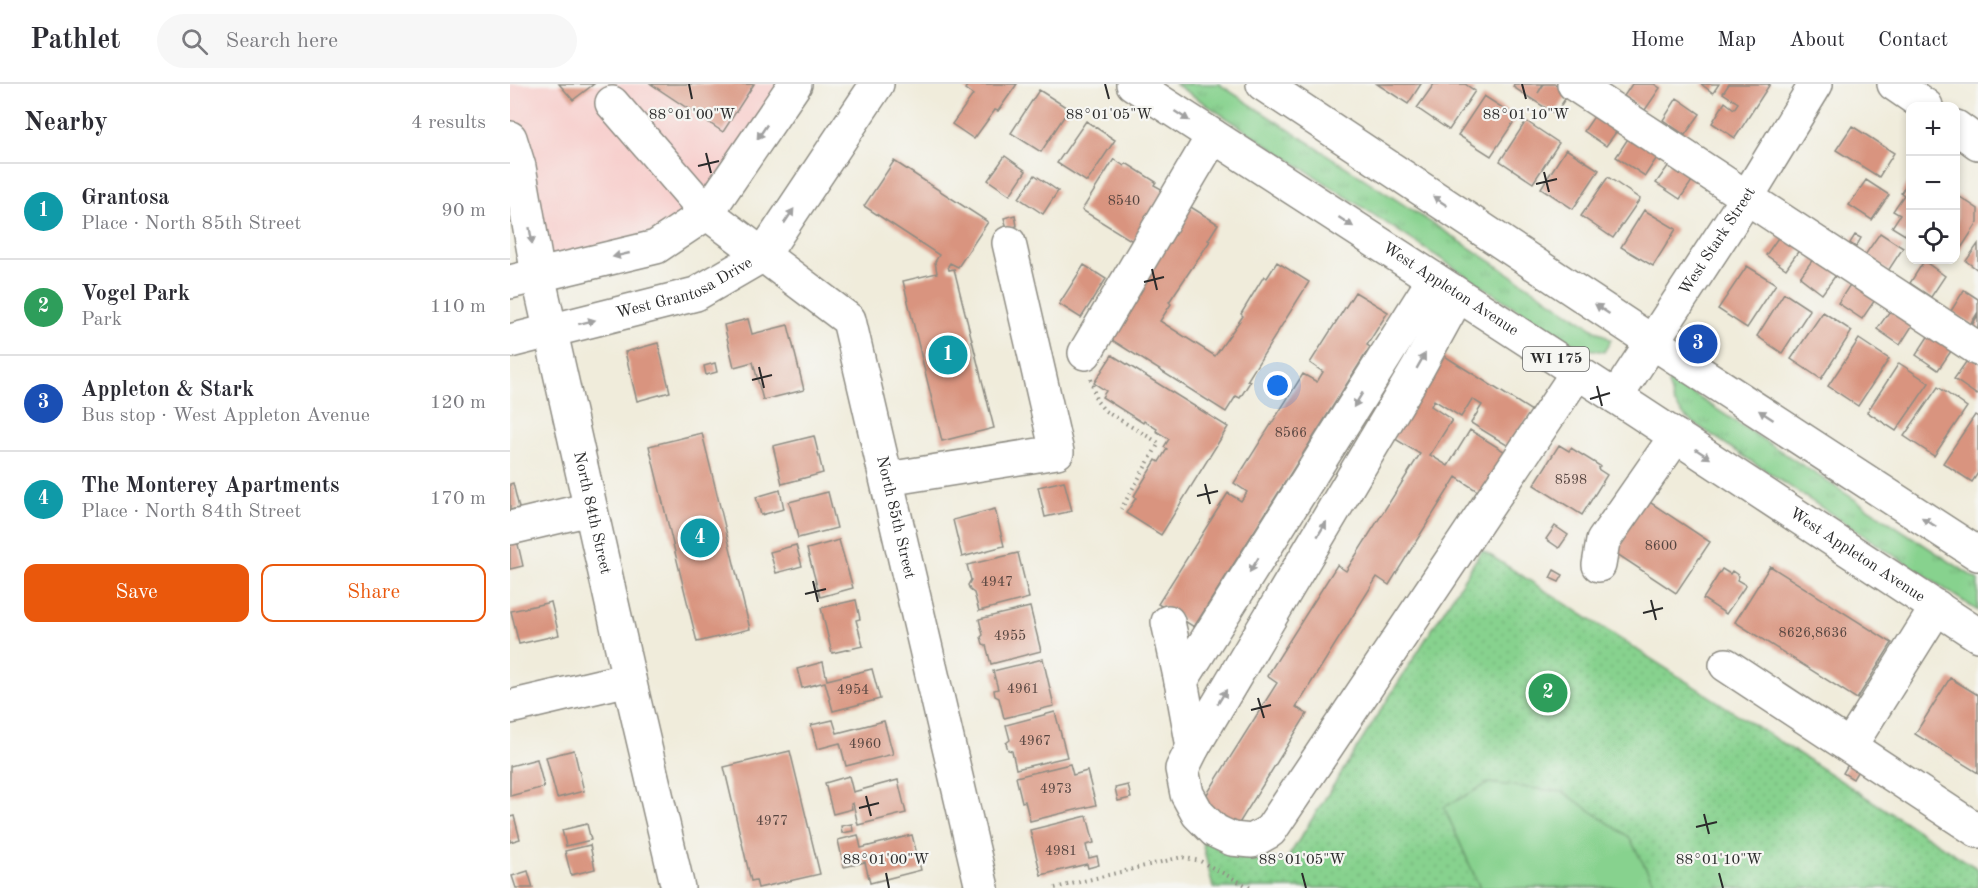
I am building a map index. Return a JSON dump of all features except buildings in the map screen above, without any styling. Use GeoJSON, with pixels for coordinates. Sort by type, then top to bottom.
{"type":"FeatureCollection","features":[{"type":"Feature","properties":{"kind":"street"},"geometry":{"type":"LineString","coordinates":[[524,279],[656,247],[707,213],[795,84]]}},
{"type":"Feature","properties":{"kind":"street","name":"West Grantosa Drive"},"geometry":{"type":"LineString","coordinates":[[510,341],[696,294],[763,255],[877,84]]}},
{"type":"Feature","properties":{"kind":"street","name":"West Appleton Avenue"},"geometry":{"type":"LineString","coordinates":[[1133,84],[1978,635]]}},
{"type":"Feature","properties":{"kind":"street"},"geometry":{"type":"LineString","coordinates":[[1263,84],[1978,554]]}},
{"type":"Feature","properties":{"kind":"street"},"geometry":{"type":"LineString","coordinates":[[1574,84],[1978,349]]}},
{"type":"Feature","properties":{"kind":"street","name":"West Stark Street"},"geometry":{"type":"LineString","coordinates":[[1616,397],[1816,84]]}},
{"type":"Feature","properties":{"kind":"street"},"geometry":{"type":"LineString","coordinates":[[1894,84],[1920,102]]}},
{"type":"Feature","properties":{"kind":"street","name":"North 85th Street"},"geometry":{"type":"LineString","coordinates":[[612,103],[707,213],[849,320],[982,888]]}},
{"type":"Feature","properties":{"kind":"street"},"geometry":{"type":"LineString","coordinates":[[1960,130],[1978,143]]}},
{"type":"Feature","properties":{"kind":"street"},"geometry":{"type":"LineString","coordinates":[[1085,353],[1213,136]]}},
{"type":"Feature","properties":{"kind":"street","name":"North 84th Street"},"geometry":{"type":"LineString","coordinates":[[510,138],[519,167],[524,279],[550,331],[678,888]]}},
{"type":"Feature","properties":{"kind":"street"},"geometry":{"type":"LineString","coordinates":[[887,479],[1057,452],[1009,243]]}},
{"type":"Feature","properties":{"kind":"street"},"geometry":{"type":"LineString","coordinates":[[1181,681],[1446,287]]}},
{"type":"Feature","properties":{"kind":"street"},"geometry":{"type":"LineString","coordinates":[[1446,287],[1412,378],[1182,769],[1187,794],[1198,814],[1215,831],[1232,839],[1252,841],[1270,831],[1577,373]]}},
{"type":"Feature","properties":{"kind":"street"},"geometry":{"type":"LineString","coordinates":[[1599,565],[1604,541],[1676,436]]}},
{"type":"Feature","properties":{"kind":"street"},"geometry":{"type":"LineString","coordinates":[[510,528],[590,508]]}},
{"type":"Feature","properties":{"kind":"street"},"geometry":{"type":"LineString","coordinates":[[1850,746],[1937,607]]}},
{"type":"Feature","properties":{"kind":"street"},"geometry":{"type":"LineString","coordinates":[[1168,622],[1193,747]]}},
{"type":"Feature","properties":{"kind":"street"},"geometry":{"type":"LineString","coordinates":[[1726,665],[1978,831]]}},
{"type":"Feature","properties":{"kind":"street"},"geometry":{"type":"LineString","coordinates":[[510,707],[629,679]]}},
{"type":"Feature","properties":{"kind":"path"},"geometry":{"type":"LineString","coordinates":[[1085,353],[1096,400],[1106,411],[1159,443],[1121,509]]}},
{"type":"Feature","properties":{"kind":"path"},"geometry":{"type":"LineString","coordinates":[[1055,888],[1182,857],[1200,861],[1251,888]]}},
{"type":"Feature","properties":{"kind":"shaded area"},"geometry":{"type":"Polygon","coordinates":[[[510,84],[795,84],[707,213],[538,275],[510,138],[510,84]]]}},
{"type":"Feature","properties":{"kind":"green space"},"geometry":{"type":"Polygon","coordinates":[[[1175,84],[1219,84],[1611,340],[1604,352],[1584,348],[1561,338],[1175,84]]]}},
{"type":"Feature","properties":{"kind":"green space"},"geometry":{"type":"Polygon","coordinates":[[[1672,380],[1978,580],[1978,611],[1686,418],[1674,403],[1668,384],[1672,380]]]}},
{"type":"Feature","properties":{"kind":"green space"},"geometry":{"type":"Polygon","coordinates":[[[1482,550],[1978,869],[1978,888],[1213,888],[1201,837],[1285,862],[1482,550]]]}},
{"type":"Feature","properties":{"kind":"green space"},"geometry":{"type":"Polygon","coordinates":[[[1489,783],[1563,792],[1629,837],[1656,887],[1480,888],[1444,807],[1489,783]]]}},
{"type":"Feature","properties":{"kind":"place","name":"Appleton & Stark"},"geometry":{"type":"Point","coordinates":[1698,344]}},
{"type":"Feature","properties":{"kind":"place","name":"Grantosa"},"geometry":{"type":"Point","coordinates":[948,355]}},
{"type":"Feature","properties":{"kind":"place","name":"The Monterey Apartments"},"geometry":{"type":"Point","coordinates":[700,538]}},
{"type":"Feature","properties":{"kind":"place","name":"Vogel Park"},"geometry":{"type":"Point","coordinates":[1548,693]}}]}
